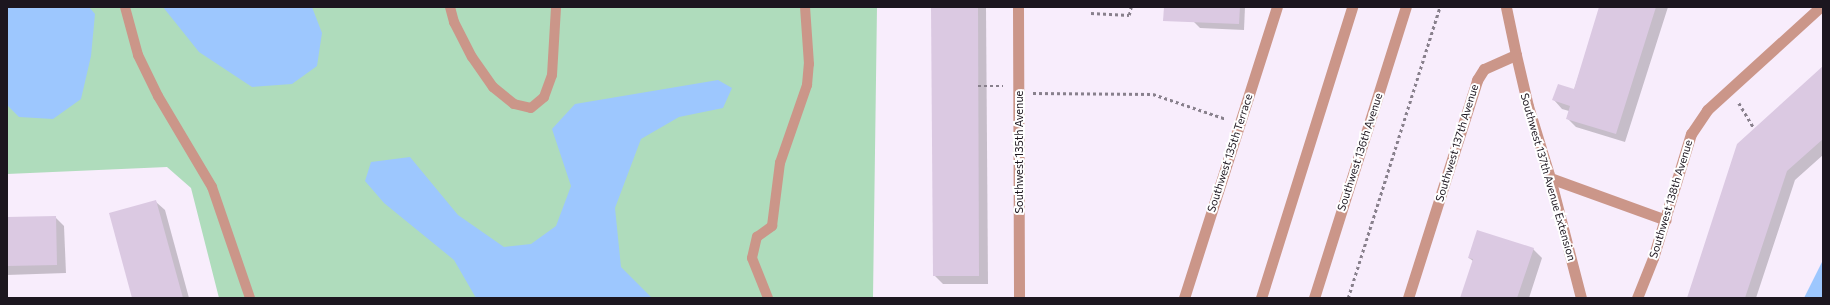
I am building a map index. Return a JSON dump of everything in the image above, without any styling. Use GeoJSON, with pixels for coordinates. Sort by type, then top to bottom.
{"type":"FeatureCollection","features":[{"type":"Feature","properties":{"kind":"street","name":"Southwest 135th Avenue"},"geometry":{"type":"LineString","coordinates":[[1018,7],[1019,298]]}},
{"type":"Feature","properties":{"kind":"street","name":"Southwest 135th Terrace"},"geometry":{"type":"LineString","coordinates":[[1184,298],[1276,7]]}},
{"type":"Feature","properties":{"kind":"street"},"geometry":{"type":"LineString","coordinates":[[1261,298],[1352,7]]}},
{"type":"Feature","properties":{"kind":"street","name":"Southwest 136th Avenue"},"geometry":{"type":"LineString","coordinates":[[1314,298],[1406,7]]}},
{"type":"Feature","properties":{"kind":"street"},"geometry":{"type":"LineString","coordinates":[[1506,7],[1516,55]]}},
{"type":"Feature","properties":{"kind":"street","name":"Southwest 138th Avenue"},"geometry":{"type":"LineString","coordinates":[[1637,298],[1666,220],[1692,134],[1707,110],[1820,7]]}},
{"type":"Feature","properties":{"kind":"street","name":"Southwest 137th Avenue Extension"},"geometry":{"type":"LineString","coordinates":[[1516,55],[1528,106],[1550,178],[1582,298]]}},
{"type":"Feature","properties":{"kind":"street","name":"Southwest 137th Avenue"},"geometry":{"type":"LineString","coordinates":[[1408,298],[1477,80],[1484,70],[1516,55]]}},
{"type":"Feature","properties":{"kind":"street"},"geometry":{"type":"LineString","coordinates":[[1550,178],[1666,220]]}},
{"type":"Feature","properties":{"kind":"lane"},"geometry":{"type":"LineString","coordinates":[[125,7],[138,55],[158,96],[212,187],[250,298]]}},
{"type":"Feature","properties":{"kind":"lane"},"geometry":{"type":"LineString","coordinates":[[450,7],[454,22],[472,57],[493,87],[514,104],[531,108],[544,97],[552,75],[556,7]]}},
{"type":"Feature","properties":{"kind":"lane"},"geometry":{"type":"LineString","coordinates":[[768,298],[752,258],[757,237],[772,226],[780,163],[807,85],[809,64],[806,7]]}},
{"type":"Feature","properties":{"kind":"path"},"geometry":{"type":"LineString","coordinates":[[1091,13],[1129,16],[1131,7]]}},
{"type":"Feature","properties":{"kind":"path"},"geometry":{"type":"LineString","coordinates":[[1348,298],[1440,7]]}},
{"type":"Feature","properties":{"kind":"path"},"geometry":{"type":"LineString","coordinates":[[978,86],[1000,85],[1019,92],[1153,94],[1240,122]]}},
{"type":"Feature","properties":{"kind":"path"},"geometry":{"type":"LineString","coordinates":[[1731,88],[1754,128]]}},
{"type":"Feature","properties":{"kind":"green space"},"geometry":{"type":"Polygon","coordinates":[[[7,7],[877,7],[873,298],[219,298],[191,188],[167,167],[7,174],[7,7]]]}},
{"type":"Feature","properties":{"kind":"water"},"geometry":{"type":"Polygon","coordinates":[[[7,7],[89,7],[95,14],[91,56],[81,99],[53,119],[19,117],[7,105],[7,7]]]}},
{"type":"Feature","properties":{"kind":"water"},"geometry":{"type":"Polygon","coordinates":[[[163,7],[312,7],[322,33],[317,66],[292,84],[252,87],[199,52],[163,7]]]}},
{"type":"Feature","properties":{"kind":"water"},"geometry":{"type":"Polygon","coordinates":[[[718,80],[732,88],[723,108],[679,117],[641,139],[615,208],[621,267],[652,298],[476,298],[454,260],[384,203],[365,181],[371,162],[410,157],[458,215],[504,247],[531,244],[556,226],[571,186],[552,129],[575,104],[718,80]]]}},
{"type":"Feature","properties":{"kind":"water"},"geometry":{"type":"Polygon","coordinates":[[[1823,260],[1823,298],[1804,298],[1823,260]]]}},
{"type":"Feature","properties":{"kind":"building"},"geometry":{"type":"Polygon","coordinates":[[[931,7],[978,7],[979,276],[933,276],[931,7]]]}},
{"type":"Feature","properties":{"kind":"building"},"geometry":{"type":"Polygon","coordinates":[[[1164,7],[1240,7],[1239,24],[1163,21],[1164,7]]]}},
{"type":"Feature","properties":{"kind":"building"},"geometry":{"type":"Polygon","coordinates":[[[1599,7],[1656,7],[1616,134],[1566,119],[1570,106],[1552,100],[1558,84],[1574,89],[1599,7]]]}},
{"type":"Feature","properties":{"kind":"building"},"geometry":{"type":"Polygon","coordinates":[[[1823,66],[1823,139],[1787,171],[1745,298],[1687,298],[1737,144],[1823,66]]]}},
{"type":"Feature","properties":{"kind":"building"},"geometry":{"type":"Polygon","coordinates":[[[156,200],[183,298],[132,298],[109,213],[156,200]]]}},
{"type":"Feature","properties":{"kind":"building"},"geometry":{"type":"Polygon","coordinates":[[[56,216],[57,265],[7,266],[7,217],[56,216]]]}},
{"type":"Feature","properties":{"kind":"building"},"geometry":{"type":"Polygon","coordinates":[[[1477,230],[1534,248],[1517,298],[1460,298],[1473,259],[1468,258],[1477,230]]]}}]}
